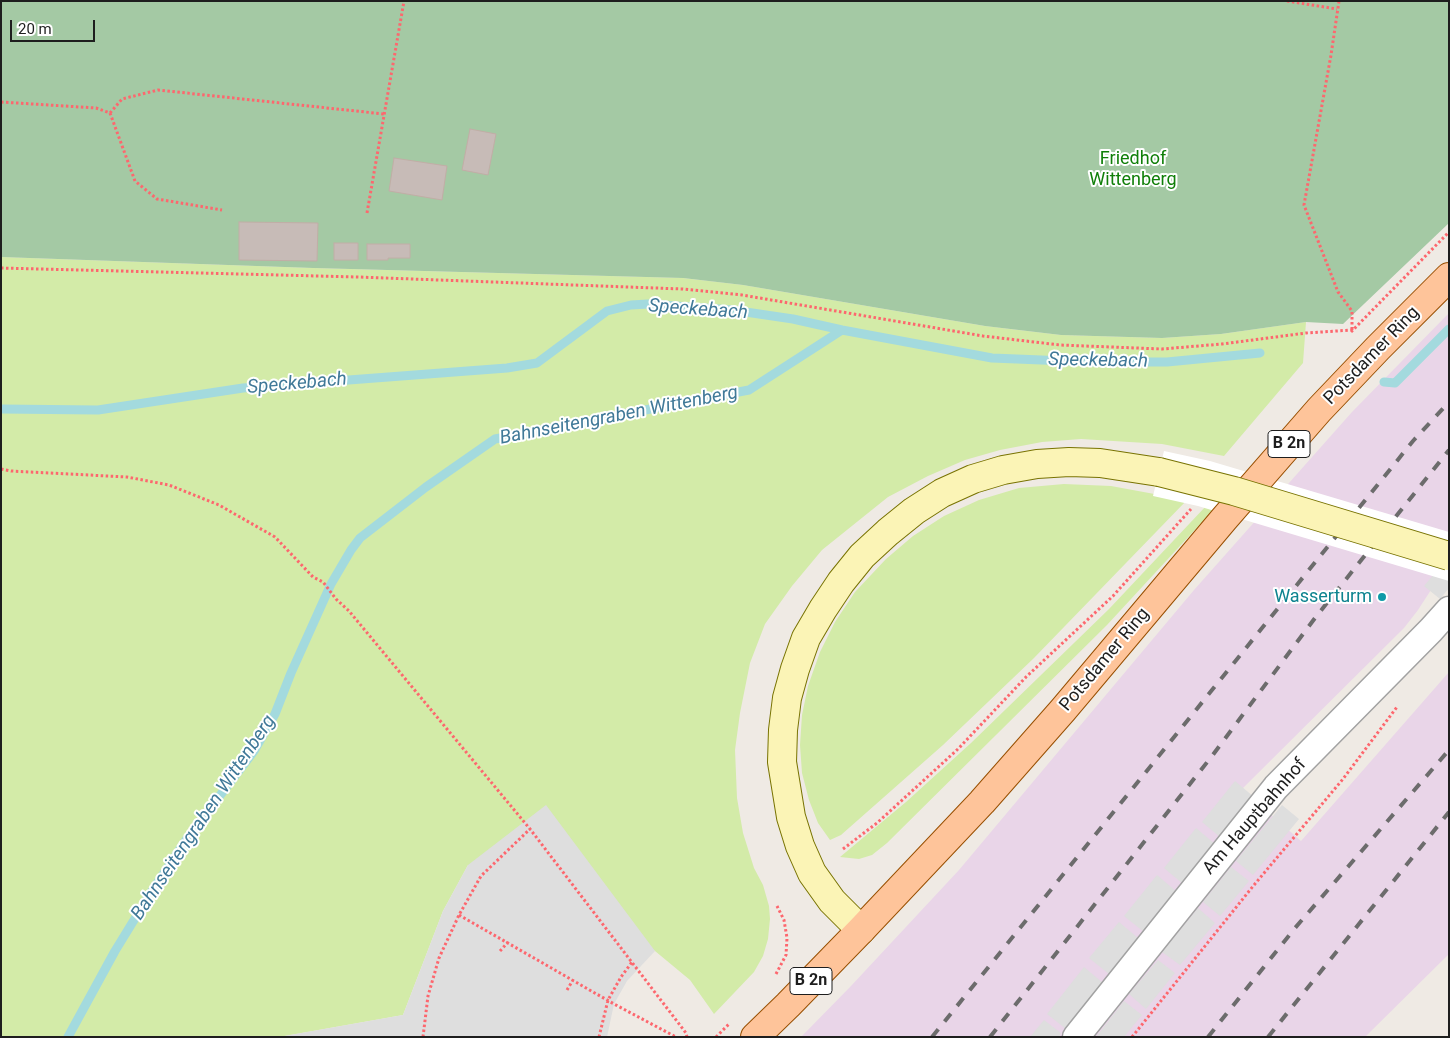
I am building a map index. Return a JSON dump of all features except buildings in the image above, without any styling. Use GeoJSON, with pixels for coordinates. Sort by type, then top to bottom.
{"type":"FeatureCollection","features":[{"type":"Feature","properties":{"kind":"main road","name":"Potsdamer Ring"},"geometry":{"type":"LineString","coordinates":[[755,1037],[861,930],[993,790],[1319,410],[1449,277]]}},
{"type":"Feature","properties":{"kind":"street"},"geometry":{"type":"LineString","coordinates":[[861,930],[832,901],[812,873],[800,846],[791,817],[782,762],[783,730],[788,698],[795,669],[806,638],[841,582],[862,556],[888,532],[914,511],[942,493],[974,479],[1028,465],[1069,462],[1100,463],[1159,472],[1234,490],[1449,556]]}},
{"type":"Feature","properties":{"kind":"street","name":"Am Hauptbahnhof"},"geometry":{"type":"LineString","coordinates":[[1076,1037],[1276,788],[1449,610]]}},
{"type":"Feature","properties":{"kind":"path"},"geometry":{"type":"LineString","coordinates":[[367,213],[404,1]]}},
{"type":"Feature","properties":{"kind":"path"},"geometry":{"type":"LineString","coordinates":[[1287,1],[1337,9]]}},
{"type":"Feature","properties":{"kind":"path"},"geometry":{"type":"LineString","coordinates":[[1339,1],[1304,205],[1338,292],[1352,311],[1352,330]]}},
{"type":"Feature","properties":{"kind":"path"},"geometry":{"type":"LineString","coordinates":[[110,113],[122,99],[158,90],[384,114]]}},
{"type":"Feature","properties":{"kind":"path"},"geometry":{"type":"LineString","coordinates":[[1,102],[96,108],[110,113]]}},
{"type":"Feature","properties":{"kind":"path"},"geometry":{"type":"LineString","coordinates":[[110,113],[135,181],[157,199],[222,210]]}},
{"type":"Feature","properties":{"kind":"path"},"geometry":{"type":"LineString","coordinates":[[1346,338],[1449,232]]}},
{"type":"Feature","properties":{"kind":"path"},"geometry":{"type":"LineString","coordinates":[[1,268],[358,277],[682,289],[742,296],[983,336],[1060,345],[1162,349],[1222,344],[1306,332],[1352,330],[1378,348]]}},
{"type":"Feature","properties":{"kind":"path"},"geometry":{"type":"LineString","coordinates":[[1,469],[127,477],[170,485],[219,504],[275,536],[313,577],[323,582],[530,829],[686,1033],[687,1037]]}},
{"type":"Feature","properties":{"kind":"path"},"geometry":{"type":"LineString","coordinates":[[842,849],[877,823],[958,749],[1026,677],[1113,596],[1193,507]]}},
{"type":"Feature","properties":{"kind":"path"},"geometry":{"type":"LineString","coordinates":[[1132,1037],[1343,779],[1402,700]]}},
{"type":"Feature","properties":{"kind":"path"},"geometry":{"type":"LineString","coordinates":[[424,1037],[428,996],[439,958],[459,914],[480,876],[530,829]]}},
{"type":"Feature","properties":{"kind":"path"},"geometry":{"type":"LineString","coordinates":[[774,978],[786,955],[787,938],[784,920],[777,906]]}},
{"type":"Feature","properties":{"kind":"path"},"geometry":{"type":"LineString","coordinates":[[459,914],[676,1037]]}},
{"type":"Feature","properties":{"kind":"path"},"geometry":{"type":"LineString","coordinates":[[500,952],[508,942]]}},
{"type":"Feature","properties":{"kind":"path"},"geometry":{"type":"LineString","coordinates":[[599,1037],[608,1000],[632,962]]}},
{"type":"Feature","properties":{"kind":"path"},"geometry":{"type":"LineString","coordinates":[[567,990],[573,980]]}},
{"type":"Feature","properties":{"kind":"path"},"geometry":{"type":"LineString","coordinates":[[716,1037],[730,1023]]}},
{"type":"Feature","properties":{"kind":"shaded area"},"geometry":{"type":"Polygon","coordinates":[[[1449,313],[1449,562],[1404,628],[1242,789],[1301,841],[1449,672],[1449,954],[1365,1037],[801,1037],[959,870],[1194,590],[1352,412],[1449,313]]]}},
{"type":"Feature","properties":{"kind":"shaded area"},"geometry":{"type":"Polygon","coordinates":[[[1449,556],[1449,588],[1440,599],[1424,586],[1449,556]]]}},
{"type":"Feature","properties":{"kind":"shaded area"},"geometry":{"type":"Polygon","coordinates":[[[1235,781],[1254,797],[1221,838],[1202,822],[1235,781]]]}},
{"type":"Feature","properties":{"kind":"shaded area"},"geometry":{"type":"Polygon","coordinates":[[[546,805],[655,951],[627,981],[614,1004],[607,1037],[279,1037],[403,1015],[443,911],[468,865],[546,805]]]}},
{"type":"Feature","properties":{"kind":"shaded area"},"geometry":{"type":"Polygon","coordinates":[[[1282,805],[1299,819],[1253,875],[1236,861],[1282,805]]]}},
{"type":"Feature","properties":{"kind":"shaded area"},"geometry":{"type":"Polygon","coordinates":[[[1196,828],[1215,844],[1183,884],[1164,868],[1196,828]]]}},
{"type":"Feature","properties":{"kind":"shaded area"},"geometry":{"type":"Polygon","coordinates":[[[1231,867],[1249,881],[1220,916],[1203,902],[1231,867]]]}},
{"type":"Feature","properties":{"kind":"shaded area"},"geometry":{"type":"Polygon","coordinates":[[[1157,875],[1177,892],[1144,932],[1124,916],[1157,875]]]}},
{"type":"Feature","properties":{"kind":"shaded area"},"geometry":{"type":"Polygon","coordinates":[[[1198,908],[1215,923],[1180,965],[1162,952],[1198,908]]]}},
{"type":"Feature","properties":{"kind":"shaded area"},"geometry":{"type":"Polygon","coordinates":[[[1119,922],[1138,938],[1109,974],[1089,958],[1119,922]]]}},
{"type":"Feature","properties":{"kind":"shaded area"},"geometry":{"type":"Polygon","coordinates":[[[1158,960],[1175,973],[1146,1009],[1129,994],[1158,960]]]}},
{"type":"Feature","properties":{"kind":"shaded area"},"geometry":{"type":"Polygon","coordinates":[[[1084,967],[1103,983],[1066,1029],[1047,1014],[1084,967]]]}},
{"type":"Feature","properties":{"kind":"shaded area"},"geometry":{"type":"Polygon","coordinates":[[[1124,1001],[1142,1015],[1124,1037],[1096,1037],[1124,1001]]]}},
{"type":"Feature","properties":{"kind":"shaded area"},"geometry":{"type":"Polygon","coordinates":[[[1044,1020],[1061,1033],[1059,1037],[1030,1037],[1044,1020]]]}},
{"type":"Feature","properties":{"kind":"green space","name":"Friedhof Wittenberg"},"geometry":{"type":"Polygon","coordinates":[[[1,1],[1449,1],[1449,223],[1343,324],[1306,322],[1221,334],[1162,338],[1061,335],[985,326],[743,285],[683,278],[1,257],[1,1]]]}},
{"type":"Feature","properties":{"kind":"green space"},"geometry":{"type":"Polygon","coordinates":[[[1,257],[683,278],[743,285],[985,326],[1061,335],[1162,338],[1221,334],[1306,322],[1303,363],[1224,456],[1162,444],[1081,439],[1042,442],[1000,450],[965,460],[928,476],[888,497],[822,550],[792,586],[765,624],[750,663],[735,750],[737,798],[743,833],[769,906],[768,939],[763,956],[754,972],[714,1014],[690,980],[655,951],[468,865],[443,911],[403,1015],[279,1037],[1,1037],[1,257]]]}},
{"type":"Feature","properties":{"kind":"green space"},"geometry":{"type":"Polygon","coordinates":[[[1064,484],[1111,486],[1187,500],[1034,658],[943,745],[841,835],[830,840],[818,823],[809,800],[802,773],[800,745],[802,715],[808,686],[820,652],[835,622],[855,592],[886,559],[913,536],[944,516],[979,500],[1019,488],[1064,484]]]}},
{"type":"Feature","properties":{"kind":"green space"},"geometry":{"type":"Polygon","coordinates":[[[1206,506],[1215,508],[1107,625],[887,843],[872,855],[859,859],[840,857],[906,802],[971,743],[1109,609],[1206,506]]]}},
{"type":"Feature","properties":{"kind":"pier"},"geometry":{"type":"Polygon","coordinates":[[[1164,451],[1210,461],[1449,532],[1449,581],[1198,506],[1153,496],[1164,451]]]}},
{"type":"Feature","properties":{"kind":"waterway","name":"Speckebach"},"geometry":{"type":"LineString","coordinates":[[1,409],[98,410],[243,388],[507,368],[537,363],[607,311],[631,305],[648,304],[732,310],[793,319],[992,358],[1091,362],[1167,362],[1260,353]]}},
{"type":"Feature","properties":{"kind":"waterway","name":"Speckebach"},"geometry":{"type":"LineString","coordinates":[[1384,382],[1395,383],[1449,329]]}},
{"type":"Feature","properties":{"kind":"waterway","name":"Bahnseitengraben Wittenberg"},"geometry":{"type":"LineString","coordinates":[[68,1037],[115,951],[150,894],[186,840],[254,751],[275,714],[291,673],[331,584],[360,538],[426,487],[495,439],[749,390],[842,330]]}},
{"type":"Feature","properties":{"kind":"railway"},"geometry":{"type":"LineString","coordinates":[[932,1037],[1413,441],[1449,402]]}},
{"type":"Feature","properties":{"kind":"railway"},"geometry":{"type":"LineString","coordinates":[[990,1037],[1212,756],[1315,618],[1449,450]]}},
{"type":"Feature","properties":{"kind":"railway"},"geometry":{"type":"LineString","coordinates":[[1208,1037],[1295,928],[1449,750]]}},
{"type":"Feature","properties":{"kind":"railway"},"geometry":{"type":"LineString","coordinates":[[1268,1037],[1449,812]]}},
{"type":"Feature","properties":{"kind":"place","name":"Wasserturm"},"geometry":{"type":"Point","coordinates":[1382,597]}}]}
